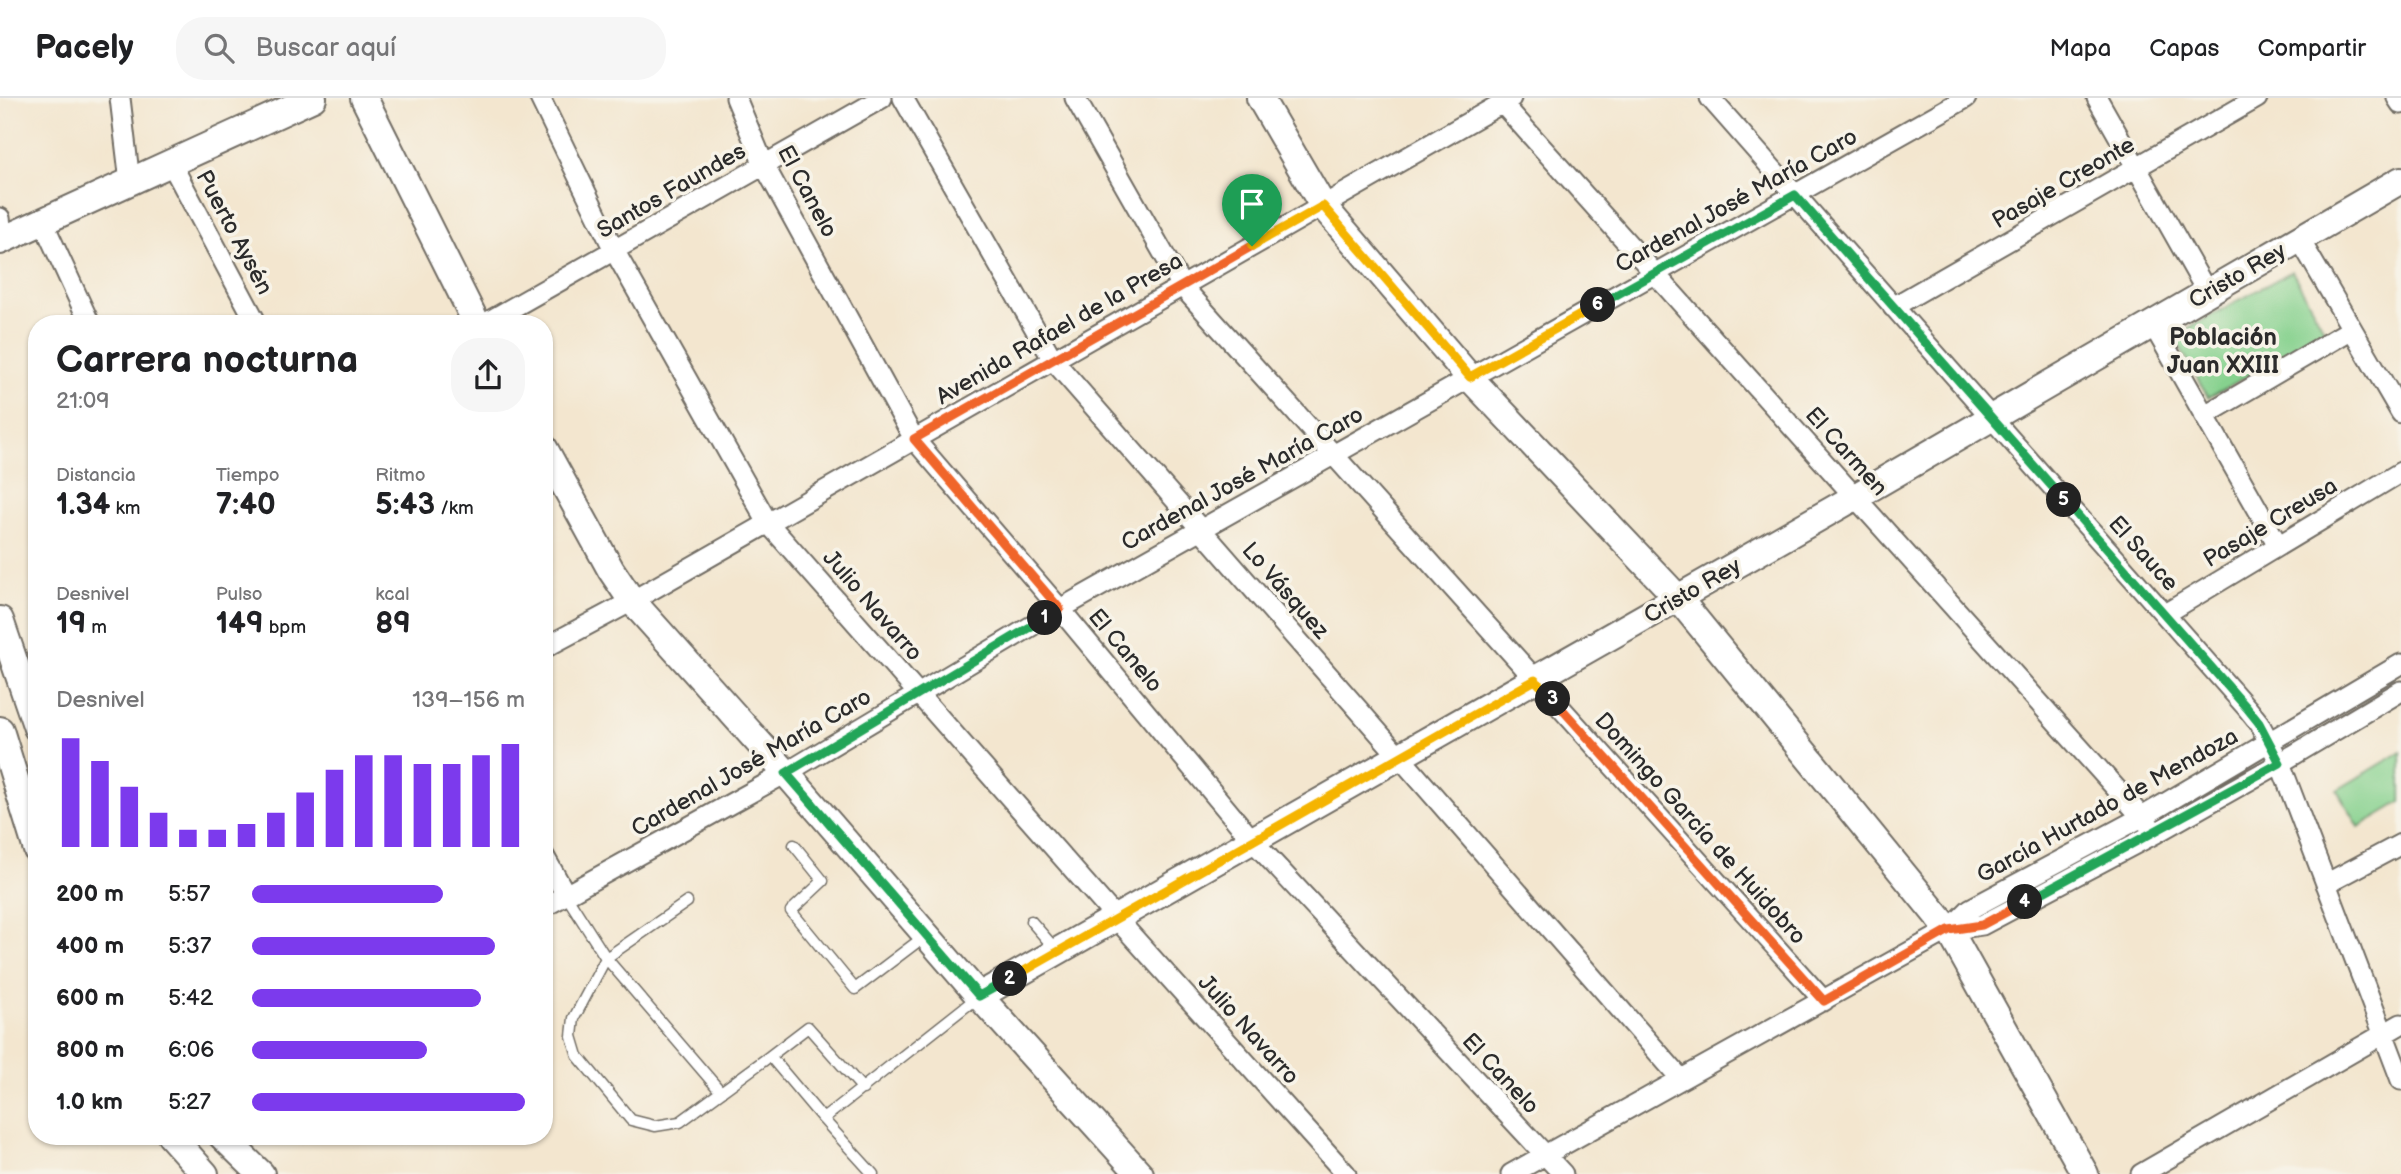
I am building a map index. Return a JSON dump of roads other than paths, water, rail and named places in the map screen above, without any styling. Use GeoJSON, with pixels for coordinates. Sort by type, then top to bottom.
{"type":"FeatureCollection","features":[{"type":"Feature","properties":{"kind":"street"},"geometry":{"type":"LineString","coordinates":[[120,98],[130,182]]}},
{"type":"Feature","properties":{"kind":"street"},"geometry":{"type":"LineString","coordinates":[[1,233],[43,222],[313,98]]}},
{"type":"Feature","properties":{"kind":"street"},"geometry":{"type":"LineString","coordinates":[[364,98],[472,315]]}},
{"type":"Feature","properties":{"kind":"street","name":"Julio Navarro"},"geometry":{"type":"LineString","coordinates":[[540,98],[614,250],[768,523],[1346,1174]]}},
{"type":"Feature","properties":{"kind":"street","name":"El Canelo"},"geometry":{"type":"LineString","coordinates":[[736,98],[764,165],[914,439],[1252,840],[1563,1174]]}},
{"type":"Feature","properties":{"kind":"street","name":"Santos Faundes"},"geometry":{"type":"LineString","coordinates":[[500,315],[882,98]]}},
{"type":"Feature","properties":{"kind":"street","name":"Lo Vásquez"},"geometry":{"type":"LineString","coordinates":[[903,98],[1053,360],[1681,1079]]}},
{"type":"Feature","properties":{"kind":"street","name":"Domingo García de Huidobro"},"geometry":{"type":"LineString","coordinates":[[1075,98],[1182,286],[1824,1001]]}},
{"type":"Feature","properties":{"kind":"street"},"geometry":{"type":"LineString","coordinates":[[1260,98],[1323,206],[1470,377],[1678,598],[1949,930],[2085,1174]]}},
{"type":"Feature","properties":{"kind":"street","name":"El Sauce"},"geometry":{"type":"LineString","coordinates":[[1710,98],[2247,708],[2280,763],[2401,1080]]}},
{"type":"Feature","properties":{"kind":"street","name":"Cardenal José María Caro"},"geometry":{"type":"LineString","coordinates":[[553,902],[786,773],[1060,609],[1966,98]]}},
{"type":"Feature","properties":{"kind":"street"},"geometry":{"type":"LineString","coordinates":[[2097,98],[2207,292]]}},
{"type":"Feature","properties":{"kind":"street","name":"Pasaje Creonte"},"geometry":{"type":"LineString","coordinates":[[1893,307],[2257,98]]}},
{"type":"Feature","properties":{"kind":"street"},"geometry":{"type":"LineString","coordinates":[[2398,98],[2401,104]]}},
{"type":"Feature","properties":{"kind":"street","name":"Avenida Rafael de la Presa"},"geometry":{"type":"LineString","coordinates":[[553,643],[632,601],[1506,101]]}},
{"type":"Feature","properties":{"kind":"street","name":"El Carmen"},"geometry":{"type":"LineString","coordinates":[[1506,101],[1855,497],[2156,832]]}},
{"type":"Feature","properties":{"kind":"street","name":"Puerto Aysén"},"geometry":{"type":"LineString","coordinates":[[171,163],[252,315]]}},
{"type":"Feature","properties":{"kind":"street","name":"Cristo Rey"},"geometry":{"type":"LineString","coordinates":[[979,996],[1855,497],[2401,180]]}},
{"type":"Feature","properties":{"kind":"street"},"geometry":{"type":"LineString","coordinates":[[43,222],[86,315]]}},
{"type":"Feature","properties":{"kind":"street"},"geometry":{"type":"LineString","coordinates":[[2300,238],[2401,413]]}},
{"type":"Feature","properties":{"kind":"street"},"geometry":{"type":"LineString","coordinates":[[2152,323],[2278,545]]}},
{"type":"Feature","properties":{"kind":"street"},"geometry":{"type":"LineString","coordinates":[[2205,415],[2352,329]]}},
{"type":"Feature","properties":{"kind":"street"},"geometry":{"type":"LineString","coordinates":[[553,464],[611,570],[632,601],[786,773],[979,996],[1140,1174]]}},
{"type":"Feature","properties":{"kind":"street","name":"Pasaje Creusa"},"geometry":{"type":"LineString","coordinates":[[2165,614],[2401,472]]}},
{"type":"Feature","properties":{"kind":"street"},"geometry":{"type":"LineString","coordinates":[[0,620],[28,680]]}},
{"type":"Feature","properties":{"kind":"street","name":"García Hurtado de Mendoza"},"geometry":{"type":"LineString","coordinates":[[1511,1174],[1949,930],[1970,909],[2142,817],[2401,664]]}},
{"type":"Feature","properties":{"kind":"street","name":"García Hurtado de Mendoza"},"geometry":{"type":"LineString","coordinates":[[1949,930],[1982,925],[2280,763],[2401,691]]}},
{"type":"Feature","properties":{"kind":"street"},"geometry":{"type":"LineString","coordinates":[[0,730],[28,821]]}},
{"type":"Feature","properties":{"kind":"street"},"geometry":{"type":"LineString","coordinates":[[2326,884],[2401,844]]}},
{"type":"Feature","properties":{"kind":"street"},"geometry":{"type":"LineString","coordinates":[[553,872],[566,895]]}},
{"type":"Feature","properties":{"kind":"street"},"geometry":{"type":"LineString","coordinates":[[2141,1174],[2401,1024]]}},
{"type":"Feature","properties":{"kind":"street"},"geometry":{"type":"LineString","coordinates":[[181,1145],[205,1174]]}},
{"type":"Feature","properties":{"kind":"street"},"geometry":{"type":"LineString","coordinates":[[231,1145],[261,1174]]}},
{"type":"Feature","properties":{"kind":"lane"},"geometry":{"type":"LineString","coordinates":[[794,845],[823,881],[791,911],[855,989],[926,936]]}},
{"type":"Feature","properties":{"kind":"lane"},"geometry":{"type":"LineString","coordinates":[[566,895],[606,958],[721,1092]]}},
{"type":"Feature","properties":{"kind":"lane"},"geometry":{"type":"LineString","coordinates":[[687,902],[606,958],[574,1018],[572,1036],[578,1056],[631,1120],[655,1126],[680,1122],[808,1027],[863,1089]]}},
{"type":"Feature","properties":{"kind":"lane"},"geometry":{"type":"LineString","coordinates":[[1031,921],[1057,952]]}},
{"type":"Feature","properties":{"kind":"lane"},"geometry":{"type":"LineString","coordinates":[[823,1119],[979,996]]}},
{"type":"Feature","properties":{"kind":"lane"},"geometry":{"type":"LineString","coordinates":[[770,1056],[873,1174]]}},
{"type":"Feature","properties":{"kind":"district","name":"Población Juan XXIII"},"geometry":{"type":"Point","coordinates":[2223,351]}}]}
